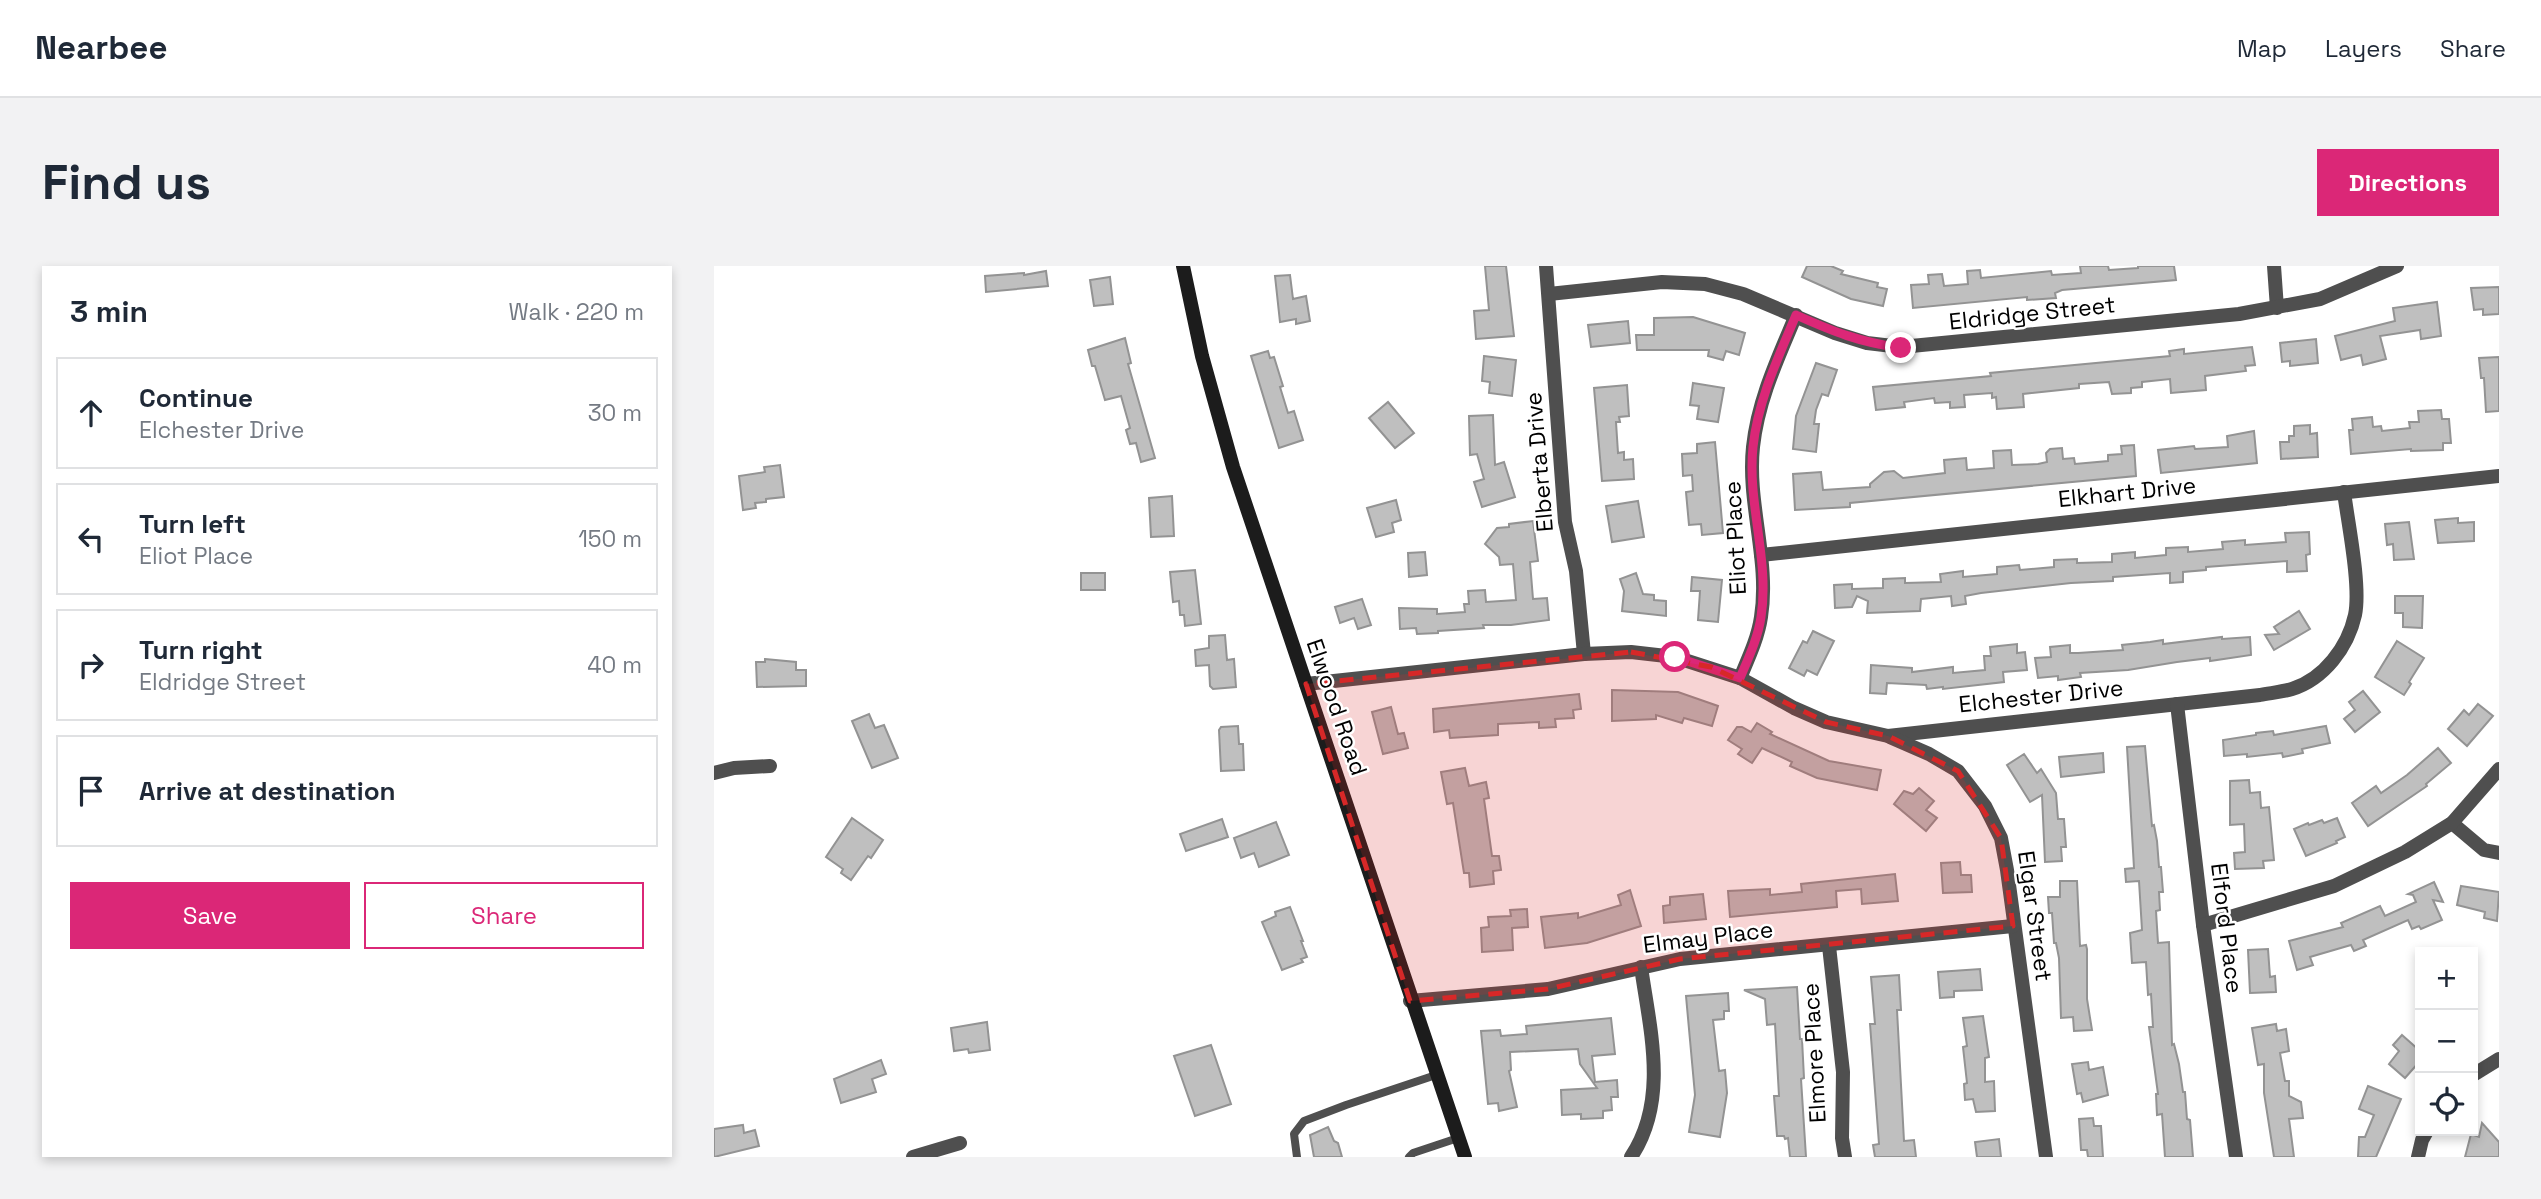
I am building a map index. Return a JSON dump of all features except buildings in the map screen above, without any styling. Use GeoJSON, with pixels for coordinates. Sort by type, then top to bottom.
{"type":"FeatureCollection","features":[{"type":"Feature","properties":{"kind":"main road","name":"Elwood Road"},"geometry":{"type":"LineString","coordinates":[[1183,266],[1202,356],[1233,467],[1410,1001],[1465,1157]]}},
{"type":"Feature","properties":{"kind":"street","name":"Elberta Drive"},"geometry":{"type":"LineString","coordinates":[[1546,266],[1565,522],[1576,571],[1584,654]]}},
{"type":"Feature","properties":{"kind":"street"},"geometry":{"type":"LineString","coordinates":[[2274,266],[2277,308]]}},
{"type":"Feature","properties":{"kind":"street","name":"Eldridge Street"},"geometry":{"type":"LineString","coordinates":[[1549,294],[1662,282],[1705,284],[1743,294],[1835,333],[1867,343],[1901,348],[2226,316],[2277,308],[2320,299],[2397,266]]}},
{"type":"Feature","properties":{"kind":"street","name":"Eliot Place"},"geometry":{"type":"LineString","coordinates":[[1740,678],[1753,647],[1761,617],[1761,555],[1754,494],[1754,438],[1759,406],[1796,315]]}},
{"type":"Feature","properties":{"kind":"street","name":"Elkhart Drive"},"geometry":{"type":"LineString","coordinates":[[1761,555],[2499,476]]}},
{"type":"Feature","properties":{"kind":"street","name":"Elchester Drive"},"geometry":{"type":"LineString","coordinates":[[1306,684],[1584,654],[1631,652],[1675,657],[1740,678],[1794,708],[1826,722],[1888,736],[2177,704],[2293,688],[2322,673],[2344,645],[2355,613],[2354,577],[2344,492]]}},
{"type":"Feature","properties":{"kind":"street","name":"Elford Place"},"geometry":{"type":"LineString","coordinates":[[2177,704],[2203,925],[2236,1157]]}},
{"type":"Feature","properties":{"kind":"street","name":"Elgar Street"},"geometry":{"type":"LineString","coordinates":[[1888,736],[1929,754],[1958,771],[1985,806],[2001,838],[2046,1157]]}},
{"type":"Feature","properties":{"kind":"street"},"geometry":{"type":"LineString","coordinates":[[714,773],[734,768],[770,766]]}},
{"type":"Feature","properties":{"kind":"street"},"geometry":{"type":"LineString","coordinates":[[2203,925],[2334,886],[2405,852],[2452,823],[2499,769]]}},
{"type":"Feature","properties":{"kind":"street"},"geometry":{"type":"LineString","coordinates":[[2452,823],[2484,850],[2499,853]]}},
{"type":"Feature","properties":{"kind":"street","name":"Elmay Place"},"geometry":{"type":"LineString","coordinates":[[1410,1001],[1548,989],[1680,959],[2013,926]]}},
{"type":"Feature","properties":{"kind":"street","name":"Elmore Place"},"geometry":{"type":"LineString","coordinates":[[1829,946],[1843,1072],[1842,1138],[1845,1157]]}},
{"type":"Feature","properties":{"kind":"street"},"geometry":{"type":"LineString","coordinates":[[1631,1157],[1653,1106],[1654,1062],[1641,967]]}},
{"type":"Feature","properties":{"kind":"street"},"geometry":{"type":"LineString","coordinates":[[2476,1073],[2499,1059]]}},
{"type":"Feature","properties":{"kind":"street"},"geometry":{"type":"LineString","coordinates":[[2418,1157],[2424,1136]]}},
{"type":"Feature","properties":{"kind":"street"},"geometry":{"type":"LineString","coordinates":[[913,1157],[960,1143]]}},
{"type":"Feature","properties":{"kind":"lane"},"geometry":{"type":"LineString","coordinates":[[1297,1157],[1294,1134],[1304,1121],[1436,1075]]}},
{"type":"Feature","properties":{"kind":"lane"},"geometry":{"type":"LineString","coordinates":[[1409,1157],[1413,1153],[1458,1138]]}},
{"type":"Feature","properties":{"kind":"highlighted area"},"geometry":{"type":"Polygon","coordinates":[[[1631,652],[1711,667],[1826,722],[1888,736],[1958,771],[2001,838],[2013,926],[1680,959],[1548,989],[1410,1001],[1306,684],[1631,652]]]}},
{"type":"Feature","properties":{"kind":"route"},"geometry":{"type":"LineString","coordinates":[[1675,657],[1740,678],[1753,647],[1761,617],[1762,585],[1753,449],[1759,406],[1796,315],[1835,333],[1867,343],[1901,348]]}}]}
